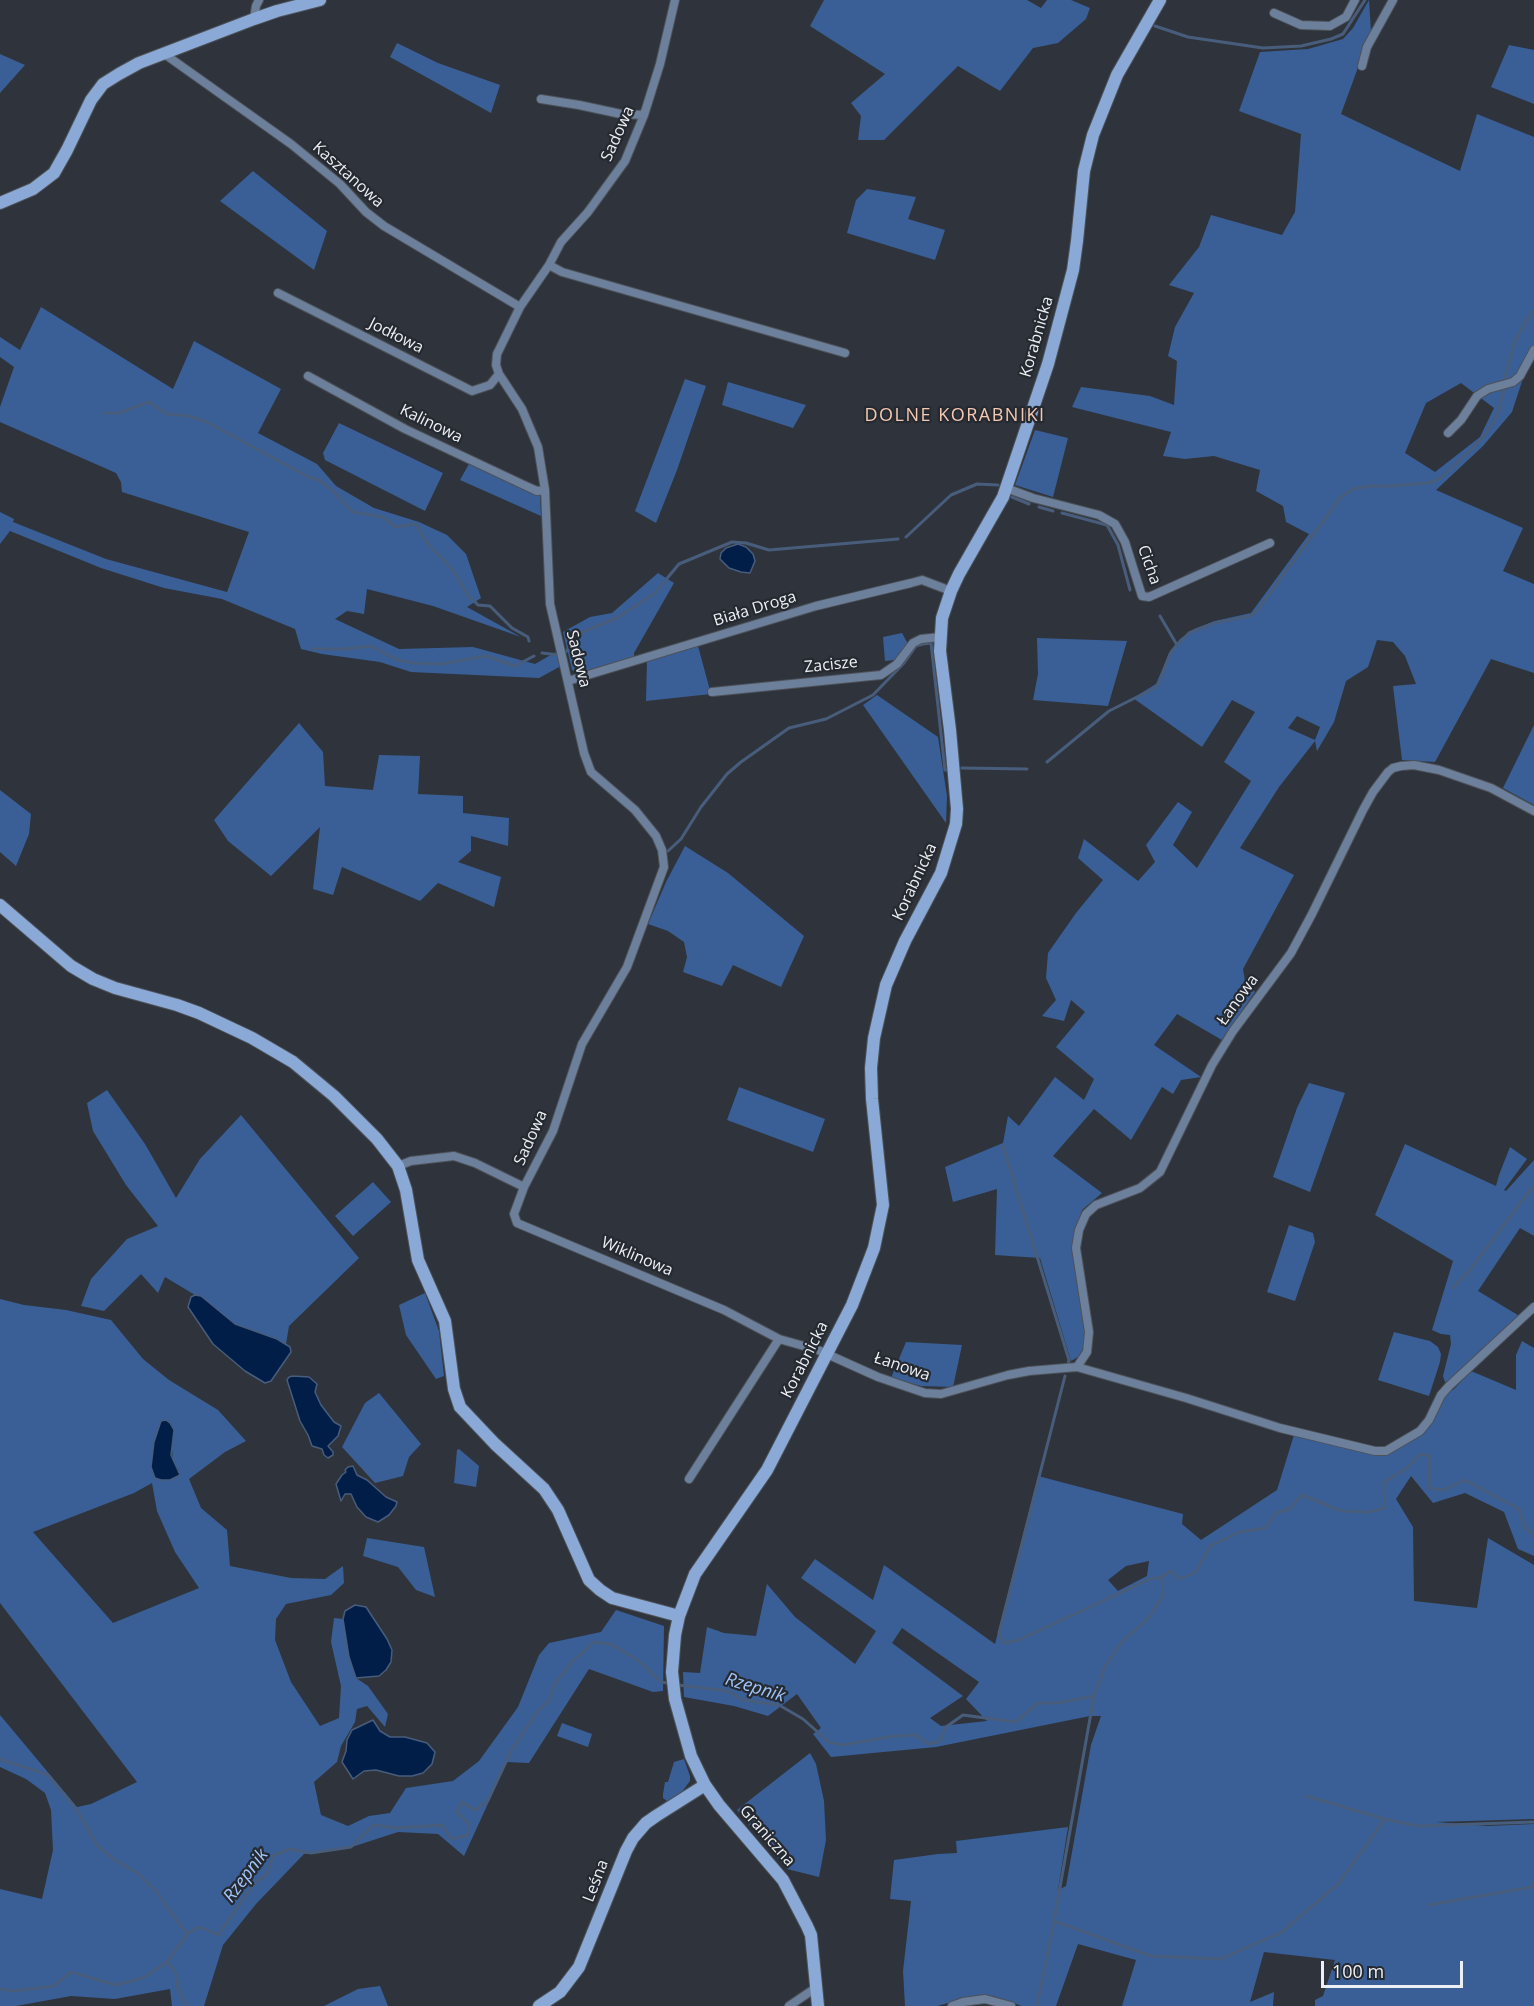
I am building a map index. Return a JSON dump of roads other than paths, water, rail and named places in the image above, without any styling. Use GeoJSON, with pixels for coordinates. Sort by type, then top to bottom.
{"type":"FeatureCollection","features":[{"type":"Feature","properties":{"kind":"street"},"geometry":{"type":"LineString","coordinates":[[255,19],[259,0]]}},
{"type":"Feature","properties":{"kind":"street"},"geometry":{"type":"LineString","coordinates":[[0,203],[33,189],[54,173],[91,100],[103,84],[139,63],[163,53],[277,11],[320,0]]}},
{"type":"Feature","properties":{"kind":"street","name":"Sadowa"},"geometry":{"type":"LineString","coordinates":[[398,1166],[411,1161],[454,1155],[524,1188],[553,1131],[582,1044],[627,967],[664,867],[662,850],[656,836],[635,810],[591,772],[584,753],[550,604],[545,490],[538,447],[522,409],[499,374],[496,365],[497,354],[520,307],[549,266],[561,242],[588,212],[625,161],[644,115],[660,64],[675,0]]}},
{"type":"Feature","properties":{"kind":"street","name":"Korabnicka"},"geometry":{"type":"LineString","coordinates":[[682,1727],[675,1700],[672,1672],[675,1635],[679,1616],[695,1574],[767,1470],[856,1296],[874,1248],[881,1221],[883,1191],[872,1099],[871,1068],[874,1038],[894,965],[941,873],[956,824],[957,809],[950,730],[939,638],[942,618],[951,591],[1006,488],[1048,364],[1073,270],[1084,171],[1093,135],[1117,75],[1160,0]]}},
{"type":"Feature","properties":{"kind":"street"},"geometry":{"type":"LineString","coordinates":[[1274,13],[1301,25],[1330,26],[1346,17],[1355,0]]}},
{"type":"Feature","properties":{"kind":"street"},"geometry":{"type":"LineString","coordinates":[[1362,66],[1367,47],[1394,0]]}},
{"type":"Feature","properties":{"kind":"street","name":"Kasztanowa"},"geometry":{"type":"LineString","coordinates":[[163,53],[291,144],[340,184],[366,212],[384,226],[520,307]]}},
{"type":"Feature","properties":{"kind":"street"},"geometry":{"type":"LineString","coordinates":[[541,99],[621,114],[644,115]]}},
{"type":"Feature","properties":{"kind":"street"},"geometry":{"type":"LineString","coordinates":[[549,266],[562,272],[845,352]]}},
{"type":"Feature","properties":{"kind":"street","name":"Jodłowa"},"geometry":{"type":"LineString","coordinates":[[278,293],[472,391],[490,385],[499,374]]}},
{"type":"Feature","properties":{"kind":"street"},"geometry":{"type":"LineString","coordinates":[[1448,433],[1461,420],[1477,396],[1520,376],[1534,350]]}},
{"type":"Feature","properties":{"kind":"street","name":"Kalinowa"},"geometry":{"type":"LineString","coordinates":[[308,376],[421,437],[534,490],[545,490]]}},
{"type":"Feature","properties":{"kind":"street","name":"Cicha"},"geometry":{"type":"LineString","coordinates":[[1006,488],[1033,498],[1099,515],[1115,525],[1125,542],[1142,596],[1149,597],[1270,543]]}},
{"type":"Feature","properties":{"kind":"street","name":"Biała Droga"},"geometry":{"type":"LineString","coordinates":[[568,681],[816,606],[922,580],[951,591]]}},
{"type":"Feature","properties":{"kind":"street","name":"Zacisze"},"geometry":{"type":"LineString","coordinates":[[712,692],[881,675],[897,664],[913,643],[921,639],[939,638]]}},
{"type":"Feature","properties":{"kind":"street","name":"Łanowa"},"geometry":{"type":"LineString","coordinates":[[1077,1367],[1087,1352],[1089,1332],[1076,1248],[1079,1230],[1086,1214],[1096,1205],[1140,1188],[1160,1172],[1212,1065],[1238,1024],[1291,953],[1372,792],[1388,772],[1397,767],[1414,765],[1439,770],[1491,788],[1534,810]]}},
{"type":"Feature","properties":{"kind":"street"},"geometry":{"type":"LineString","coordinates":[[0,905],[71,966],[93,979],[115,988],[199,1013],[252,1038],[293,1062],[334,1096],[377,1139],[398,1166],[406,1190],[418,1260],[445,1321],[454,1389],[460,1407],[495,1444],[544,1489],[558,1510],[589,1580],[612,1598],[679,1616]]}},
{"type":"Feature","properties":{"kind":"street","name":"Wiklinowa"},"geometry":{"type":"LineString","coordinates":[[524,1188],[514,1214],[517,1223],[724,1310],[779,1339],[826,1353]]}},
{"type":"Feature","properties":{"kind":"street","name":"Łanowa"},"geometry":{"type":"LineString","coordinates":[[826,1353],[894,1383],[925,1393],[941,1394],[1008,1375],[1077,1367],[1280,1428],[1375,1451],[1386,1451],[1420,1431],[1429,1420],[1441,1395],[1449,1386],[1534,1307]]}},
{"type":"Feature","properties":{"kind":"street"},"geometry":{"type":"LineString","coordinates":[[689,1479],[779,1339]]}},
{"type":"Feature","properties":{"kind":"street","name":"Graniczna"},"geometry":{"type":"LineString","coordinates":[[682,1727],[691,1756],[705,1785],[719,1806],[783,1880],[811,1935],[818,2006]]}},
{"type":"Feature","properties":{"kind":"street","name":"Leśna"},"geometry":{"type":"LineString","coordinates":[[539,2006],[560,1992],[579,1967],[633,1838],[656,1816],[705,1785]]}},
{"type":"Feature","properties":{"kind":"street"},"geometry":{"type":"LineString","coordinates":[[789,2006],[817,1987]]}},
{"type":"Feature","properties":{"kind":"street"},"geometry":{"type":"LineString","coordinates":[[952,2006],[986,1999],[1011,2006]]}},
{"type":"Feature","properties":{"kind":"waterway"},"geometry":{"type":"LineString","coordinates":[[1155,26],[1188,37],[1263,48],[1301,46],[1343,34],[1365,0]]}},
{"type":"Feature","properties":{"kind":"waterway"},"geometry":{"type":"LineString","coordinates":[[1504,381],[1514,344],[1526,320],[1534,311]]}},
{"type":"Feature","properties":{"kind":"waterway"},"geometry":{"type":"LineString","coordinates":[[1047,762],[1109,711],[1155,688],[1170,654],[1189,633],[1214,623],[1250,616],[1257,611],[1340,498],[1353,489],[1429,483],[1441,478],[1477,444],[1491,427],[1499,410],[1504,389]]}},
{"type":"Feature","properties":{"kind":"waterway"},"geometry":{"type":"LineString","coordinates":[[104,413],[119,413],[149,402],[167,414],[190,416],[207,422],[309,477],[319,480],[353,512],[383,517],[395,527],[416,524],[425,541],[453,570],[468,595],[478,605],[490,606],[512,628],[528,637],[529,641]]}},
{"type":"Feature","properties":{"kind":"waterway"},"geometry":{"type":"LineString","coordinates":[[906,537],[951,495],[977,484],[998,485]]}},
{"type":"Feature","properties":{"kind":"waterway"},"geometry":{"type":"LineString","coordinates":[[1012,497],[1029,504]]}},
{"type":"Feature","properties":{"kind":"waterway"},"geometry":{"type":"LineString","coordinates":[[1039,507],[1053,511]]}},
{"type":"Feature","properties":{"kind":"waterway"},"geometry":{"type":"LineString","coordinates":[[1062,513],[1107,525],[1118,545],[1130,590]]}},
{"type":"Feature","properties":{"kind":"waterway"},"geometry":{"type":"LineString","coordinates":[[563,653],[567,651],[573,636],[617,618],[654,594],[679,564],[732,542],[746,543],[769,550],[898,539]]}},
{"type":"Feature","properties":{"kind":"waterway"},"geometry":{"type":"LineString","coordinates":[[1160,616],[1177,645]]}},
{"type":"Feature","properties":{"kind":"waterway"},"geometry":{"type":"LineString","coordinates":[[668,851],[681,839],[701,807],[727,774],[741,762],[789,728],[826,719],[873,695],[904,663],[916,646],[923,644],[931,643],[945,770],[947,770]]}},
{"type":"Feature","properties":{"kind":"waterway"},"geometry":{"type":"LineString","coordinates":[[312,649],[371,646],[398,660],[441,664],[486,656],[515,666],[534,656]]}},
{"type":"Feature","properties":{"kind":"waterway"},"geometry":{"type":"LineString","coordinates":[[542,653],[559,655]]}},
{"type":"Feature","properties":{"kind":"waterway"},"geometry":{"type":"LineString","coordinates":[[962,768],[1027,769]]}},
{"type":"Feature","properties":{"kind":"waterway"},"geometry":{"type":"LineString","coordinates":[[1003,1146],[1069,1360],[1068,1364]]}},
{"type":"Feature","properties":{"kind":"waterway"},"geometry":{"type":"LineString","coordinates":[[1453,1288],[1470,1270],[1534,1185]]}},
{"type":"Feature","properties":{"kind":"waterway"},"geometry":{"type":"LineString","coordinates":[[1065,1376],[999,1633],[1003,1643],[1019,1640],[1150,1579],[1162,1577]]}},
{"type":"Feature","properties":{"kind":"waterway","name":"Rzepnik"},"geometry":{"type":"LineString","coordinates":[[678,1685],[728,1691],[743,1700],[779,1705],[803,1719],[829,1742],[843,1745],[894,1736],[916,1735],[929,1744],[940,1741],[946,1727],[963,1715],[1016,1722],[1038,1703],[1058,1703],[1094,1696],[1105,1667],[1121,1643],[1149,1618],[1163,1596],[1162,1577],[1171,1571],[1180,1579],[1196,1572],[1210,1546],[1240,1532],[1266,1528],[1276,1513],[1290,1509],[1302,1495],[1341,1511],[1369,1512],[1385,1508],[1384,1482],[1407,1468],[1420,1454],[1430,1456],[1429,1488],[1444,1490],[1465,1480],[1519,1509],[1524,1526],[1534,1536]]}},
{"type":"Feature","properties":{"kind":"waterway","name":"Rzepnik"},"geometry":{"type":"LineString","coordinates":[[0,1989],[14,1991],[54,1986],[71,1972],[116,1985],[145,1977],[167,1962],[188,1933],[200,1927],[218,1935],[253,1885],[267,1874],[273,1856],[290,1849],[311,1853],[351,1847],[374,1825],[397,1828],[442,1825],[451,1839],[468,1835],[469,1824],[457,1812],[462,1802],[475,1810],[487,1802],[511,1751],[538,1711],[550,1700],[554,1685],[573,1661],[594,1642],[611,1644],[639,1661],[661,1682],[668,1683]]}},
{"type":"Feature","properties":{"kind":"waterway"},"geometry":{"type":"LineString","coordinates":[[1037,2006],[1094,1696]]}},
{"type":"Feature","properties":{"kind":"waterway"},"geometry":{"type":"LineString","coordinates":[[0,1759],[48,1775],[77,1810],[97,1845],[115,1860],[137,1873],[156,1891],[188,1933]]}},
{"type":"Feature","properties":{"kind":"waterway"},"geometry":{"type":"LineString","coordinates":[[1306,1796],[1418,1826],[1534,1822]]}},
{"type":"Feature","properties":{"kind":"waterway"},"geometry":{"type":"LineString","coordinates":[[1054,1921],[1151,1956],[1221,1959],[1282,1932],[1339,1883],[1385,1819]]}},
{"type":"Feature","properties":{"kind":"waterway"},"geometry":{"type":"LineString","coordinates":[[1429,1905],[1532,1887],[1534,1883]]}},
{"type":"Feature","properties":{"kind":"waterway"},"geometry":{"type":"LineString","coordinates":[[167,1962],[176,1973],[178,1988],[186,2006]]}},
{"type":"Feature","properties":{"kind":"district","name":"DOLNE KORABNIKI"},"geometry":{"type":"Point","coordinates":[955,416]}}]}
